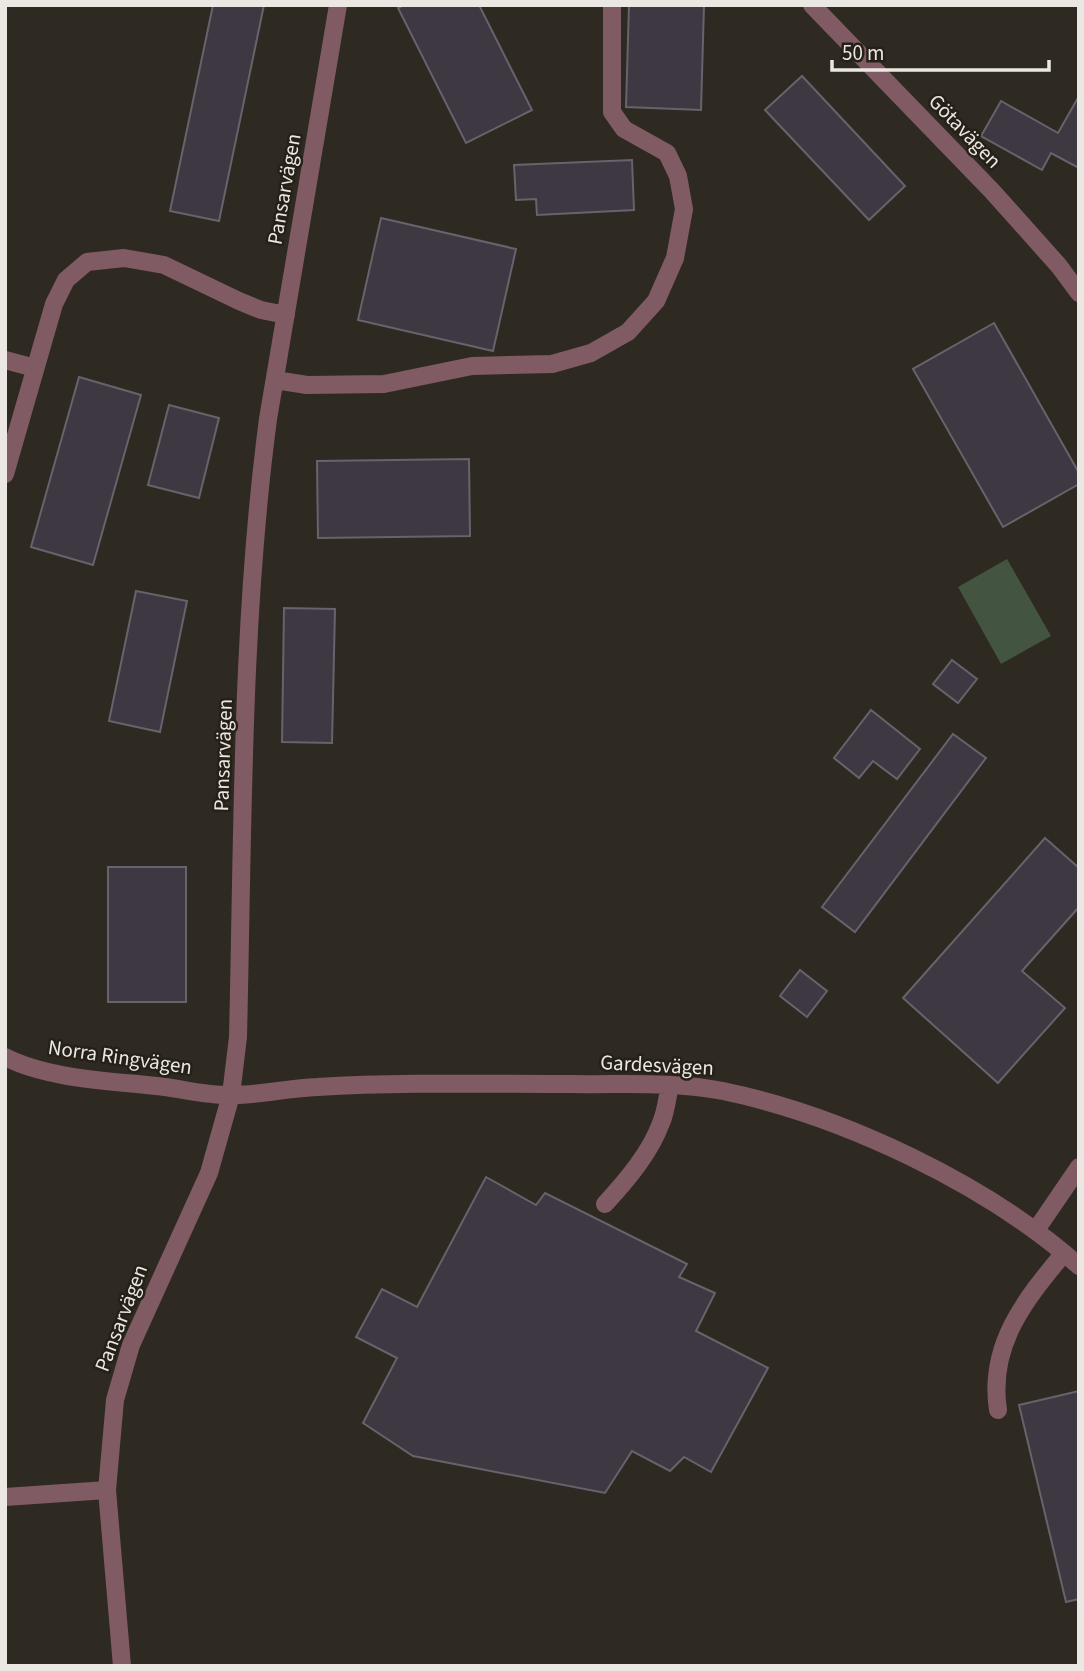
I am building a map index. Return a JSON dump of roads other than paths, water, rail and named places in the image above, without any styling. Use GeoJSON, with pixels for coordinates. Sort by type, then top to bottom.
{"type":"FeatureCollection","features":[{"type":"Feature","properties":{"kind":"lane","name":"Pansarvägen"},"geometry":{"type":"LineString","coordinates":[[122,1666],[107,1490],[115,1400],[131,1345],[209,1173],[231,1096],[239,1037],[251,567],[259,488],[285,315],[338,5]]}},
{"type":"Feature","properties":{"kind":"lane"},"geometry":{"type":"LineString","coordinates":[[275,380],[307,385],[384,384],[472,366],[552,364],[592,354],[628,332],[656,301],[675,258],[684,209],[678,176],[667,153],[624,129],[612,112],[612,5]]}},
{"type":"Feature","properties":{"kind":"lane","name":"Götavägen"},"geometry":{"type":"LineString","coordinates":[[812,5],[1075,281]]}},
{"type":"Feature","properties":{"kind":"lane"},"geometry":{"type":"LineString","coordinates":[[5,474],[54,304],[66,280],[87,262],[124,258],[164,265],[239,301],[261,310],[285,315]]}},
{"type":"Feature","properties":{"kind":"lane"},"geometry":{"type":"LineString","coordinates":[[5,360],[35,368]]}},
{"type":"Feature","properties":{"kind":"lane","name":"Norra Ringvägen"},"geometry":{"type":"LineString","coordinates":[[5,1057],[42,1070],[231,1096]]}},
{"type":"Feature","properties":{"kind":"lane","name":"Gardesvägen"},"geometry":{"type":"LineString","coordinates":[[231,1096],[314,1087],[414,1083],[670,1086],[721,1091],[789,1109],[860,1134],[988,1198],[1036,1230],[1079,1266]]}},
{"type":"Feature","properties":{"kind":"lane"},"geometry":{"type":"LineString","coordinates":[[605,1204],[621,1187],[650,1144],[662,1122],[670,1086]]}},
{"type":"Feature","properties":{"kind":"lane"},"geometry":{"type":"LineString","coordinates":[[1036,1230],[1079,1167]]}},
{"type":"Feature","properties":{"kind":"lane"},"geometry":{"type":"LineString","coordinates":[[998,1410],[994,1386],[998,1362],[1018,1313],[1064,1253]]}},
{"type":"Feature","properties":{"kind":"lane"},"geometry":{"type":"LineString","coordinates":[[5,1497],[107,1490]]}}]}
